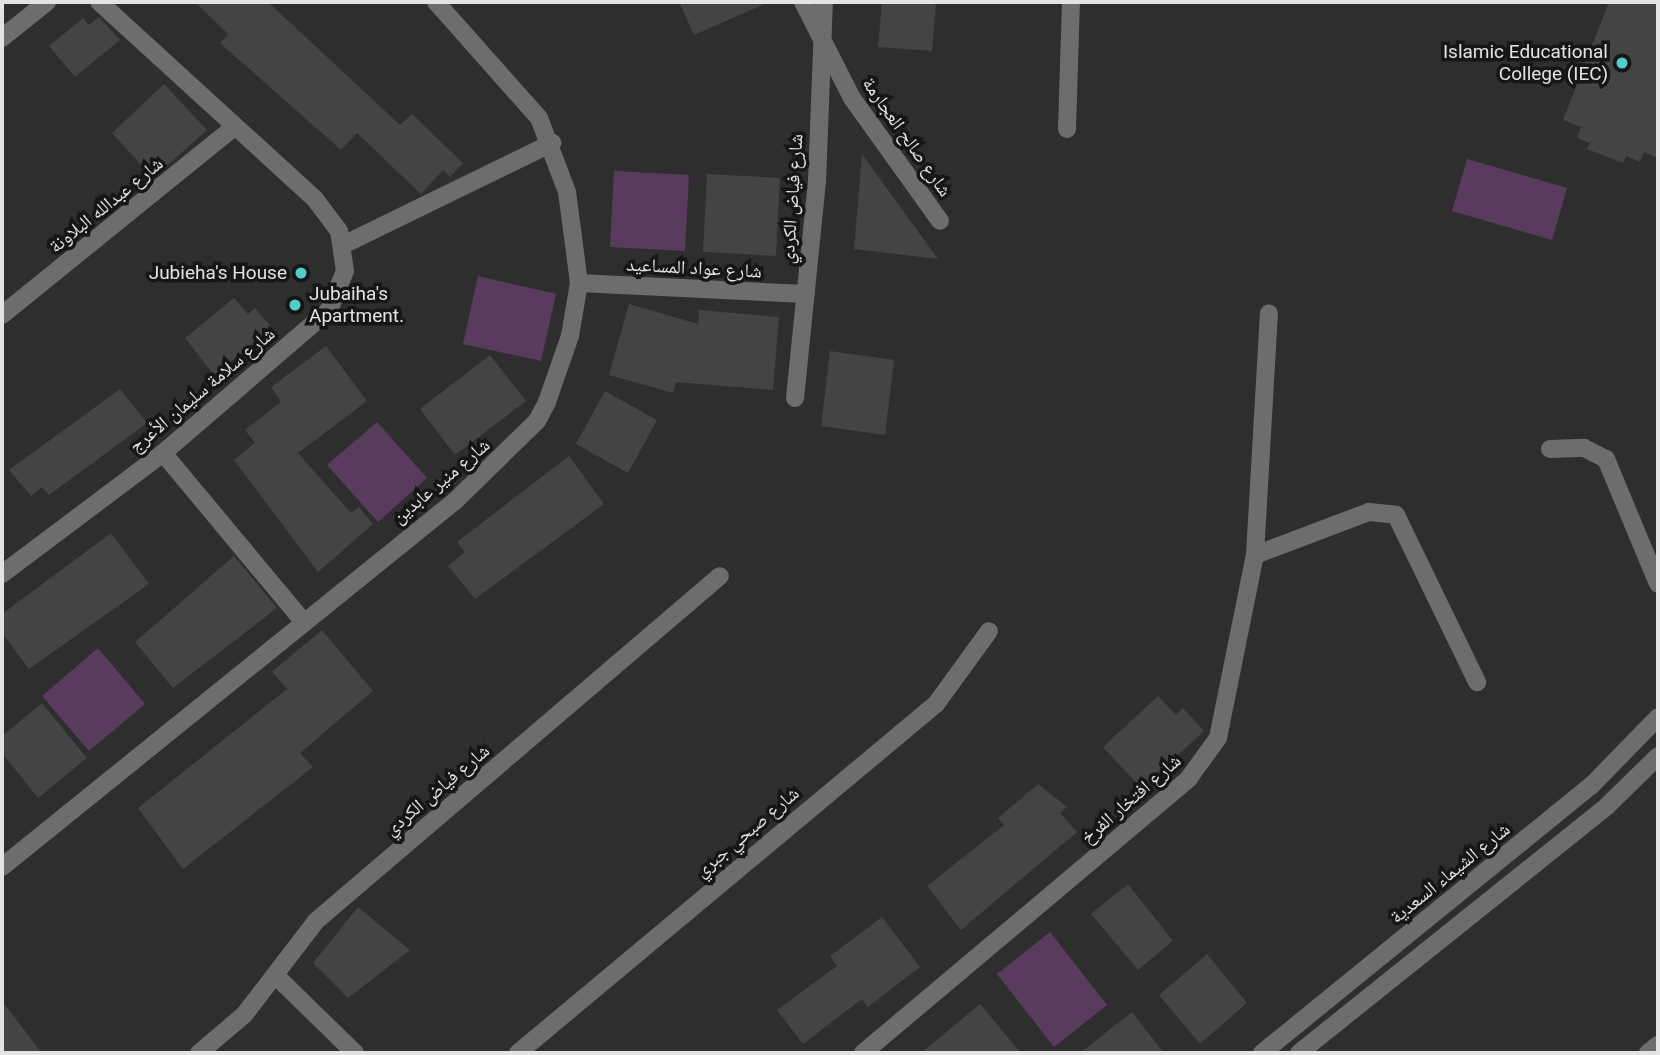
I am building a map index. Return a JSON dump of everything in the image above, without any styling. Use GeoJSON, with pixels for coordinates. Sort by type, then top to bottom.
{"type":"FeatureCollection","features":[{"type":"Feature","properties":{"kind":"street"},"geometry":{"type":"LineString","coordinates":[[2,38],[47,2]]}},
{"type":"Feature","properties":{"kind":"street","name":"شارع سلامة سليمان الأعرج"},"geometry":{"type":"LineString","coordinates":[[4,567],[163,453],[329,310],[343,285],[343,245],[334,220],[315,199],[99,2]]}},
{"type":"Feature","properties":{"kind":"street","name":"شارع منير عابدين"},"geometry":{"type":"LineString","coordinates":[[2,867],[302,620],[455,501],[537,421],[570,336],[579,283],[569,204],[552,143],[511,83],[436,2]]}},
{"type":"Feature","properties":{"kind":"street","name":"شارع صالح العجارمة"},"geometry":{"type":"LineString","coordinates":[[803,2],[852,98],[940,221]]}},
{"type":"Feature","properties":{"kind":"street","name":"شارع فياض الكردي"},"geometry":{"type":"LineString","coordinates":[[794,398],[806,294],[824,2]]}},
{"type":"Feature","properties":{"kind":"street"},"geometry":{"type":"LineString","coordinates":[[1067,129],[1072,2]]}},
{"type":"Feature","properties":{"kind":"street","name":"شارع عبدالله البلاونة"},"geometry":{"type":"LineString","coordinates":[[2,315],[235,126]]}},
{"type":"Feature","properties":{"kind":"street"},"geometry":{"type":"LineString","coordinates":[[343,245],[552,143]]}},
{"type":"Feature","properties":{"kind":"street","name":"شارع عواد المساعيد"},"geometry":{"type":"LineString","coordinates":[[579,283],[806,294]]}},
{"type":"Feature","properties":{"kind":"street","name":"شارع افتخار الفرخ"},"geometry":{"type":"LineString","coordinates":[[863,1053],[1200,767],[1226,718],[1255,555],[1269,313]]}},
{"type":"Feature","properties":{"kind":"street"},"geometry":{"type":"LineString","coordinates":[[1550,449],[1584,448],[1606,458],[1658,584]]}},
{"type":"Feature","properties":{"kind":"street"},"geometry":{"type":"LineString","coordinates":[[163,453],[302,620]]}},
{"type":"Feature","properties":{"kind":"street"},"geometry":{"type":"LineString","coordinates":[[1255,555],[1369,512],[1396,515],[1476,682]]}},
{"type":"Feature","properties":{"kind":"street","name":"شارع فياض الكردي"},"geometry":{"type":"LineString","coordinates":[[199,1053],[244,1016],[316,921],[720,576]]}},
{"type":"Feature","properties":{"kind":"street","name":"شارع صبحي جبري"},"geometry":{"type":"LineString","coordinates":[[518,1053],[936,704],[989,631]]}},
{"type":"Feature","properties":{"kind":"street","name":"شارع الشيماء السعدية"},"geometry":{"type":"LineString","coordinates":[[1262,1053],[1591,786],[1657,723]]}},
{"type":"Feature","properties":{"kind":"street"},"geometry":{"type":"LineString","coordinates":[[1299,1053],[1598,814],[1658,756]]}},
{"type":"Feature","properties":{"kind":"street"},"geometry":{"type":"LineString","coordinates":[[275,975],[355,1053]]}},
{"type":"Feature","properties":{"kind":"street"},"geometry":{"type":"LineString","coordinates":[[1648,1053],[1658,1045]]}},
{"type":"Feature","properties":{"kind":"shaded area"},"geometry":{"type":"Polygon","coordinates":[[[1467,159],[1567,188],[1552,240],[1452,211],[1467,159]]]}},
{"type":"Feature","properties":{"kind":"shaded area"},"geometry":{"type":"Polygon","coordinates":[[[614,171],[689,175],[685,251],[610,247],[614,171]]]}},
{"type":"Feature","properties":{"kind":"shaded area"},"geometry":{"type":"Polygon","coordinates":[[[478,276],[556,294],[541,361],[463,344],[478,276]]]}},
{"type":"Feature","properties":{"kind":"shaded area"},"geometry":{"type":"Polygon","coordinates":[[[377,422],[427,478],[378,522],[327,465],[377,422]]]}},
{"type":"Feature","properties":{"kind":"shaded area"},"geometry":{"type":"Polygon","coordinates":[[[98,648],[145,704],[89,751],[42,696],[98,648]]]}},
{"type":"Feature","properties":{"kind":"shaded area"},"geometry":{"type":"Polygon","coordinates":[[[1050,932],[1107,1005],[1054,1047],[997,974],[1050,932]]]}},
{"type":"Feature","properties":{"kind":"building"},"geometry":{"type":"Polygon","coordinates":[[[195,2],[268,2],[400,125],[412,114],[463,163],[450,177],[443,170],[421,194],[357,133],[341,150],[220,43],[228,34],[195,2]]]}},
{"type":"Feature","properties":{"kind":"building"},"geometry":{"type":"Polygon","coordinates":[[[679,2],[769,2],[694,35],[679,2]]]}},
{"type":"Feature","properties":{"kind":"building"},"geometry":{"type":"Polygon","coordinates":[[[882,2],[936,2],[932,51],[878,47],[882,2]]]}},
{"type":"Feature","properties":{"kind":"building","name":"Islamic Educational College (IEC)"},"geometry":{"type":"Polygon","coordinates":[[[1609,2],[1658,2],[1658,158],[1644,152],[1640,162],[1626,156],[1623,163],[1587,149],[1590,143],[1577,138],[1581,127],[1563,120],[1609,2]]]}},
{"type":"Feature","properties":{"kind":"building"},"geometry":{"type":"Polygon","coordinates":[[[99,17],[120,40],[75,77],[49,46],[83,18],[89,25],[99,17]]]}},
{"type":"Feature","properties":{"kind":"building"},"geometry":{"type":"Polygon","coordinates":[[[164,84],[207,130],[153,178],[112,133],[164,84]]]}},
{"type":"Feature","properties":{"kind":"building"},"geometry":{"type":"Polygon","coordinates":[[[862,154],[938,259],[854,249],[862,154]]]}},
{"type":"Feature","properties":{"kind":"building"},"geometry":{"type":"Polygon","coordinates":[[[707,174],[780,178],[776,256],[703,252],[707,174]]]}},
{"type":"Feature","properties":{"kind":"building"},"geometry":{"type":"Polygon","coordinates":[[[234,298],[248,314],[255,308],[272,328],[214,375],[185,338],[234,298]]]}},
{"type":"Feature","properties":{"kind":"building"},"geometry":{"type":"Polygon","coordinates":[[[629,304],[698,324],[699,310],[779,317],[773,390],[676,382],[673,393],[609,375],[629,304]]]}},
{"type":"Feature","properties":{"kind":"building"},"geometry":{"type":"Polygon","coordinates":[[[326,346],[367,401],[298,453],[351,513],[359,507],[373,524],[318,572],[234,460],[255,443],[245,430],[281,402],[271,387],[326,346]]]}},
{"type":"Feature","properties":{"kind":"building"},"geometry":{"type":"Polygon","coordinates":[[[830,351],[894,360],[885,435],[821,426],[830,351]]]}},
{"type":"Feature","properties":{"kind":"building"},"geometry":{"type":"Polygon","coordinates":[[[490,355],[526,401],[455,455],[420,409],[490,355]]]}},
{"type":"Feature","properties":{"kind":"building"},"geometry":{"type":"Polygon","coordinates":[[[120,389],[147,423],[49,495],[42,487],[31,496],[9,470],[120,389]]]}},
{"type":"Feature","properties":{"kind":"building"},"geometry":{"type":"Polygon","coordinates":[[[605,391],[657,420],[628,473],[576,444],[605,391]]]}},
{"type":"Feature","properties":{"kind":"building"},"geometry":{"type":"Polygon","coordinates":[[[569,456],[604,504],[475,599],[448,566],[465,552],[457,542],[569,456]]]}},
{"type":"Feature","properties":{"kind":"building"},"geometry":{"type":"Polygon","coordinates":[[[111,533],[149,584],[29,669],[2,633],[2,614],[111,533]]]}},
{"type":"Feature","properties":{"kind":"building"},"geometry":{"type":"Polygon","coordinates":[[[234,556],[277,608],[173,688],[135,642],[234,556]]]}},
{"type":"Feature","properties":{"kind":"building"},"geometry":{"type":"Polygon","coordinates":[[[322,630],[373,691],[300,753],[313,767],[183,869],[138,808],[287,689],[272,672],[322,630]]]}},
{"type":"Feature","properties":{"kind":"building"},"geometry":{"type":"Polygon","coordinates":[[[1158,696],[1176,715],[1183,708],[1204,731],[1142,789],[1103,747],[1158,696]]]}},
{"type":"Feature","properties":{"kind":"building"},"geometry":{"type":"Polygon","coordinates":[[[42,703],[87,758],[38,798],[2,753],[2,736],[42,703]]]}},
{"type":"Feature","properties":{"kind":"building"},"geometry":{"type":"Polygon","coordinates":[[[1038,784],[1067,807],[1060,813],[1077,832],[961,930],[927,886],[1004,825],[998,818],[1038,784]]]}},
{"type":"Feature","properties":{"kind":"building"},"geometry":{"type":"Polygon","coordinates":[[[1128,884],[1173,941],[1138,970],[1091,914],[1128,884]]]}},
{"type":"Feature","properties":{"kind":"building"},"geometry":{"type":"Polygon","coordinates":[[[358,907],[410,950],[348,998],[313,963],[358,907]]]}},
{"type":"Feature","properties":{"kind":"building"},"geometry":{"type":"Polygon","coordinates":[[[882,917],[920,967],[868,1007],[862,999],[803,1044],[777,1010],[837,966],[830,956],[882,917]]]}},
{"type":"Feature","properties":{"kind":"building"},"geometry":{"type":"Polygon","coordinates":[[[1207,954],[1247,1003],[1200,1044],[1159,995],[1207,954]]]}},
{"type":"Feature","properties":{"kind":"building"},"geometry":{"type":"Polygon","coordinates":[[[2,1001],[42,1053],[2,1053],[2,1001]]]}},
{"type":"Feature","properties":{"kind":"building"},"geometry":{"type":"Polygon","coordinates":[[[980,1004],[1021,1053],[921,1053],[980,1004]]]}},
{"type":"Feature","properties":{"kind":"building"},"geometry":{"type":"Polygon","coordinates":[[[1132,1012],[1164,1053],[1080,1053],[1132,1012]]]}},
{"type":"Feature","properties":{"kind":"place","name":"Islamic Educational College (IEC)"},"geometry":{"type":"Point","coordinates":[1622,63]}},
{"type":"Feature","properties":{"kind":"place","name":"Jubieha's House"},"geometry":{"type":"Point","coordinates":[301,273]}},
{"type":"Feature","properties":{"kind":"place","name":"Jubaiha's Apartment."},"geometry":{"type":"Point","coordinates":[295,305]}}]}
